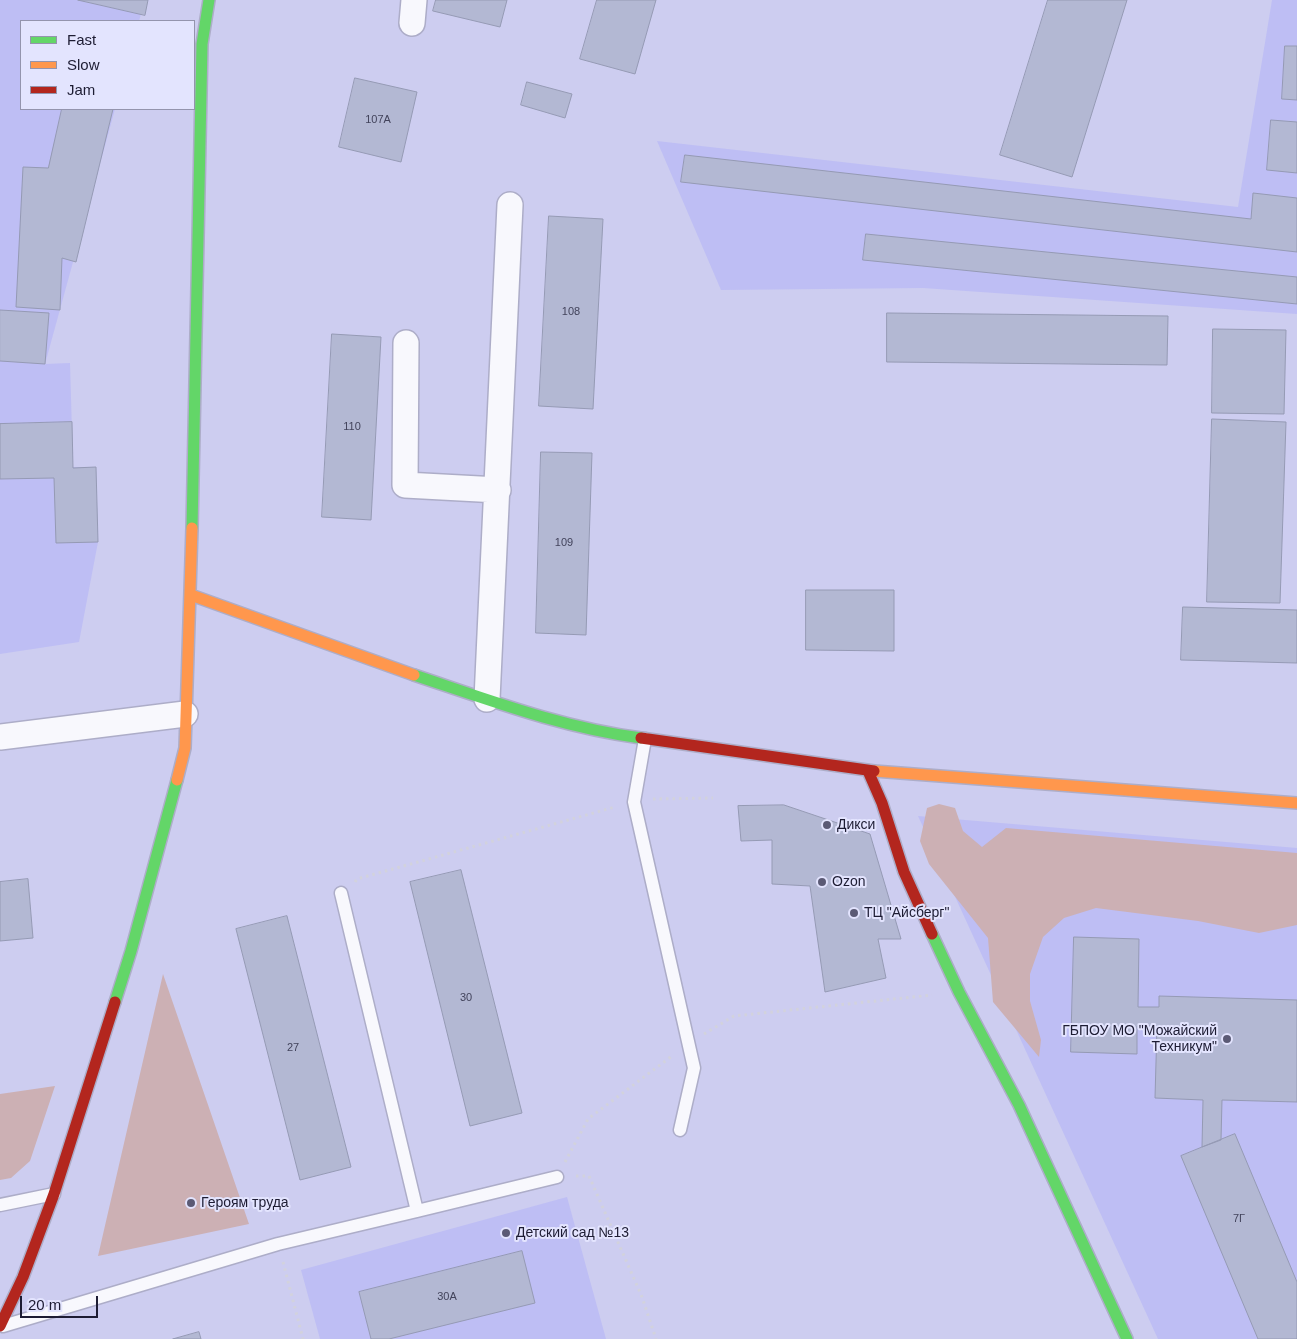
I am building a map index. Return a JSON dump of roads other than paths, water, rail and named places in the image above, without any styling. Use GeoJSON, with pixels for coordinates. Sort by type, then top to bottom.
{"type":"FeatureCollection","features":[{"type":"Feature","properties":{"kind":"street"},"geometry":{"type":"LineString","coordinates":[[0,1326],[24,1276],[54,1194],[131,951],[185,748],[191,595],[202,44],[210,0]]}},
{"type":"Feature","properties":{"kind":"street"},"geometry":{"type":"LineString","coordinates":[[487,699],[510,205]]}},
{"type":"Feature","properties":{"kind":"street"},"geometry":{"type":"LineString","coordinates":[[406,343],[404,485],[498,490]]}},
{"type":"Feature","properties":{"kind":"street"},"geometry":{"type":"LineString","coordinates":[[191,595],[352,654],[523,712],[621,735],[686,742],[868,771],[1297,803]]}},
{"type":"Feature","properties":{"kind":"street"},"geometry":{"type":"LineString","coordinates":[[0,736],[185,714]]}},
{"type":"Feature","properties":{"kind":"street"},"geometry":{"type":"LineString","coordinates":[[868,771],[882,803],[904,872],[959,992],[1019,1105],[1127,1339]]}},
{"type":"Feature","properties":{"kind":"lane"},"geometry":{"type":"LineString","coordinates":[[645,739],[634,802],[694,1068],[680,1130]]}},
{"type":"Feature","properties":{"kind":"lane"},"geometry":{"type":"LineString","coordinates":[[341,893],[417,1211]]}},
{"type":"Feature","properties":{"kind":"lane"},"geometry":{"type":"LineString","coordinates":[[0,1326],[278,1244],[557,1177]]}},
{"type":"Feature","properties":{"kind":"lane"},"geometry":{"type":"LineString","coordinates":[[0,1206],[54,1194]]}},
{"type":"Feature","properties":{"kind":"place","name":"Дикси"},"geometry":{"type":"Point","coordinates":[827,825]}},
{"type":"Feature","properties":{"kind":"place","name":"Ozon"},"geometry":{"type":"Point","coordinates":[822,882]}},
{"type":"Feature","properties":{"kind":"place","name":"ТЦ \"Айсберг\""},"geometry":{"type":"Point","coordinates":[854,913]}},
{"type":"Feature","properties":{"kind":"place","name":"ГБПОУ МО \"Можайский Техникум\""},"geometry":{"type":"Point","coordinates":[1227,1039]}},
{"type":"Feature","properties":{"kind":"place","name":"Героям труда"},"geometry":{"type":"Point","coordinates":[191,1203]}},
{"type":"Feature","properties":{"kind":"place","name":"Детский сад №13"},"geometry":{"type":"Point","coordinates":[506,1233]}}]}
